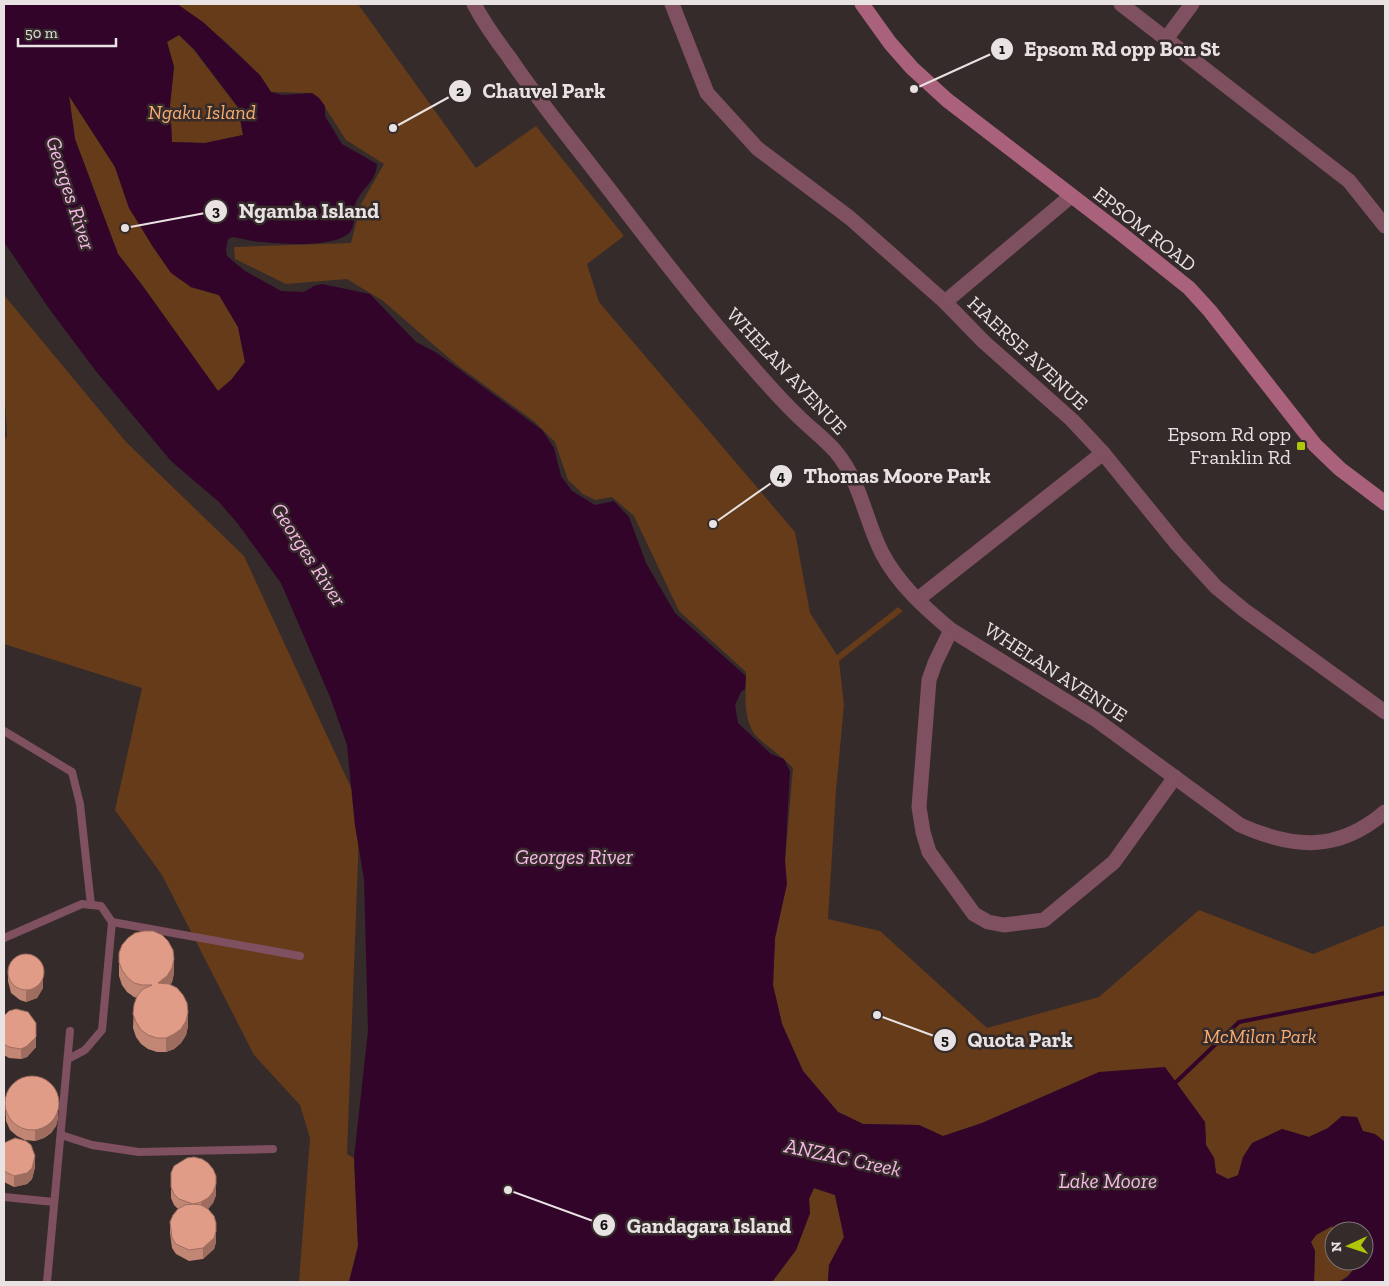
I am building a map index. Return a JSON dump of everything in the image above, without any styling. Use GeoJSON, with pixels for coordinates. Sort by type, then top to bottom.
{"type":"FeatureCollection","features":[{"type":"Feature","properties":{"kind":"street","name":"WHELAN AVENUE"},"geometry":{"type":"LineString","coordinates":[[474,4],[483,21],[531,89],[689,293],[773,390],[838,454],[854,478],[881,552],[898,578],[951,630],[1095,719],[1240,825],[1274,839],[1294,843],[1312,843],[1354,834],[1374,822],[1385,812]]}},
{"type":"Feature","properties":{"kind":"street","name":"HAERSE AVENUE"},"geometry":{"type":"LineString","coordinates":[[672,4],[707,93],[758,148],[850,218],[945,302],[984,342],[1072,420],[1103,453],[1177,544],[1216,587],[1244,610],[1385,712]]}},
{"type":"Feature","properties":{"kind":"street","name":"EPSOM ROAD"},"geometry":{"type":"LineString","coordinates":[[862,4],[890,43],[947,100],[1189,288],[1210,311],[1315,445],[1340,469],[1385,503]]}},
{"type":"Feature","properties":{"kind":"street"},"geometry":{"type":"LineString","coordinates":[[1121,4],[1350,181],[1385,226]]}},
{"type":"Feature","properties":{"kind":"street"},"geometry":{"type":"LineString","coordinates":[[1166,39],[1192,4]]}},
{"type":"Feature","properties":{"kind":"street"},"geometry":{"type":"LineString","coordinates":[[945,302],[1071,196]]}},
{"type":"Feature","properties":{"kind":"street"},"geometry":{"type":"LineString","coordinates":[[918,598],[1103,453]]}},
{"type":"Feature","properties":{"kind":"street"},"geometry":{"type":"LineString","coordinates":[[951,630],[929,680],[919,807],[929,852],[974,914],[988,922],[1004,925],[1044,920],[1114,862],[1175,777]]}},
{"type":"Feature","properties":{"kind":"lane"},"geometry":{"type":"LineString","coordinates":[[4,731],[72,772],[80,804],[91,905]]}},
{"type":"Feature","properties":{"kind":"lane"},"geometry":{"type":"LineString","coordinates":[[4,938],[82,904],[101,906],[112,922],[102,1030],[85,1050],[68,1059]]}},
{"type":"Feature","properties":{"kind":"lane"},"geometry":{"type":"LineString","coordinates":[[112,922],[300,956]]}},
{"type":"Feature","properties":{"kind":"lane"},"geometry":{"type":"LineString","coordinates":[[47,1282],[70,1031]]}},
{"type":"Feature","properties":{"kind":"lane"},"geometry":{"type":"LineString","coordinates":[[61,1135],[92,1145],[139,1152],[273,1149]]}},
{"type":"Feature","properties":{"kind":"lane"},"geometry":{"type":"LineString","coordinates":[[4,1197],[54,1202]]}},
{"type":"Feature","properties":{"kind":"green space","name":"McMilan Park"},"geometry":{"type":"Polygon","coordinates":[[[177,4],[358,4],[476,168],[536,126],[624,236],[587,264],[599,302],[795,532],[810,613],[837,655],[898,607],[903,611],[839,661],[844,705],[836,791],[828,919],[880,931],[987,1028],[1099,997],[1199,910],[1313,954],[1385,925],[1385,1142],[1375,1134],[1363,1131],[1342,1116],[1328,1128],[1309,1137],[1282,1129],[1243,1157],[1238,1176],[1228,1179],[1216,1173],[1214,1158],[1206,1145],[1205,1122],[1023,1105],[982,1123],[943,1136],[919,1125],[863,1124],[838,1112],[803,1071],[782,1024],[773,985],[775,938],[781,909],[793,768],[757,737],[752,730],[746,706],[746,672],[679,611],[634,516],[612,497],[595,500],[583,494],[568,480],[555,442],[535,422],[457,365],[383,301],[347,279],[286,284],[235,259],[234,247],[351,243],[361,204],[384,164],[346,140],[319,98],[312,93],[271,92],[252,68],[228,44],[177,4]]]}},
{"type":"Feature","properties":{"kind":"green space","name":"Ngaku Island"},"geometry":{"type":"Polygon","coordinates":[[[179,35],[193,49],[238,108],[243,135],[205,143],[172,142],[170,105],[174,67],[167,41],[179,35]]]}},
{"type":"Feature","properties":{"kind":"green space"},"geometry":{"type":"Polygon","coordinates":[[[69,95],[115,167],[129,208],[190,287],[219,295],[238,327],[245,362],[231,380],[218,391],[118,254],[75,139],[69,95]]]}},
{"type":"Feature","properties":{"kind":"green space"},"geometry":{"type":"Polygon","coordinates":[[[4,295],[126,442],[244,556],[360,807],[347,1154],[354,1158],[358,1246],[349,1282],[299,1282],[310,1138],[300,1105],[254,1055],[162,875],[115,810],[142,688],[4,644],[4,442],[7,435],[4,384],[4,295]]]}},
{"type":"Feature","properties":{"kind":"green space"},"geometry":{"type":"Polygon","coordinates":[[[814,1188],[835,1195],[844,1237],[829,1265],[828,1282],[772,1282],[796,1250],[810,1213],[809,1199],[814,1188]]]}},
{"type":"Feature","properties":{"kind":"green space"},"geometry":{"type":"Polygon","coordinates":[[[1324,1230],[1324,1271],[1352,1271],[1342,1280],[1314,1282],[1315,1251],[1311,1242],[1316,1235],[1324,1230]]]}},
{"type":"Feature","properties":{"kind":"water","name":"Georges River"},"geometry":{"type":"Polygon","coordinates":[[[4,4],[177,4],[203,22],[260,75],[271,92],[282,95],[312,93],[319,98],[325,106],[325,116],[342,144],[377,164],[374,175],[355,204],[352,229],[342,238],[320,243],[282,244],[232,237],[228,239],[227,256],[245,271],[281,291],[304,292],[322,284],[370,294],[416,342],[437,353],[542,430],[554,448],[561,476],[572,491],[595,505],[614,501],[629,517],[646,563],[675,613],[746,676],[745,689],[741,692],[735,705],[738,723],[771,754],[784,759],[790,771],[785,860],[787,884],[775,938],[773,985],[782,1024],[803,1071],[838,1112],[863,1124],[919,1125],[943,1136],[982,1123],[1099,1072],[1165,1067],[1205,1122],[1206,1145],[1214,1158],[1216,1173],[1228,1179],[1238,1175],[1243,1157],[1252,1143],[1282,1129],[1309,1137],[1328,1128],[1342,1116],[1357,1117],[1363,1131],[1375,1134],[1385,1142],[1385,1282],[1339,1282],[1348,1277],[1352,1271],[1374,1271],[1374,1221],[1324,1221],[1324,1230],[1316,1235],[1311,1242],[1315,1251],[1314,1282],[828,1282],[829,1265],[844,1237],[835,1195],[814,1188],[809,1199],[810,1213],[796,1250],[772,1282],[349,1282],[358,1246],[354,1158],[368,1031],[364,879],[355,826],[347,745],[330,697],[281,583],[238,524],[219,502],[171,461],[95,370],[50,310],[4,242],[4,4]],[[179,35],[167,42],[174,67],[170,105],[172,142],[205,143],[243,135],[238,107],[194,49],[179,35]],[[69,96],[75,139],[118,254],[218,391],[231,380],[245,362],[238,327],[219,295],[191,287],[171,273],[129,208],[115,167],[69,96]]]}},
{"type":"Feature","properties":{"kind":"building"},"geometry":{"type":"Polygon","coordinates":[[[153,931],[162,935],[168,941],[173,950],[172,968],[167,976],[158,983],[169,984],[177,988],[187,1003],[186,1021],[181,1029],[166,1038],[148,1035],[141,1030],[136,1022],[133,1014],[137,996],[143,989],[152,985],[134,983],[122,970],[119,962],[119,953],[122,945],[135,933],[153,931]]]}},
{"type":"Feature","properties":{"kind":"building"},"geometry":{"type":"Polygon","coordinates":[[[26,954],[39,959],[44,972],[39,985],[26,990],[13,985],[8,972],[13,959],[26,954]]]}},
{"type":"Feature","properties":{"kind":"building"},"geometry":{"type":"Polygon","coordinates":[[[16,1009],[28,1012],[36,1023],[36,1037],[21,1049],[4,1044],[4,1016],[9,1011],[16,1009]]]}},
{"type":"Feature","properties":{"kind":"building"},"geometry":{"type":"Polygon","coordinates":[[[32,1076],[42,1078],[51,1084],[57,1093],[59,1103],[57,1113],[51,1122],[42,1128],[32,1130],[22,1128],[13,1122],[7,1113],[5,1103],[7,1093],[13,1084],[22,1078],[32,1076]]]}},
{"type":"Feature","properties":{"kind":"building"},"geometry":{"type":"Polygon","coordinates":[[[15,1138],[26,1141],[31,1145],[35,1156],[32,1168],[27,1173],[14,1176],[4,1171],[4,1143],[15,1138]]]}},
{"type":"Feature","properties":{"kind":"building"},"geometry":{"type":"Polygon","coordinates":[[[194,1157],[202,1159],[213,1169],[216,1176],[216,1184],[208,1198],[193,1204],[179,1199],[174,1194],[171,1187],[171,1173],[174,1166],[187,1158],[194,1157]]]}},
{"type":"Feature","properties":{"kind":"building"},"geometry":{"type":"Polygon","coordinates":[[[185,1205],[201,1205],[208,1209],[214,1216],[216,1231],[214,1238],[203,1248],[189,1250],[176,1244],[172,1238],[170,1222],[178,1209],[185,1205]]]}},
{"type":"Feature","properties":{"kind":"waterway","name":"ANZAC Creek"},"geometry":{"type":"LineString","coordinates":[[1173,1085],[1239,1022],[1385,993]]}},
{"type":"Feature","properties":{"kind":"place","name":"Epsom Rd opp Bon St"},"geometry":{"type":"Point","coordinates":[914,89]}},
{"type":"Feature","properties":{"kind":"place","name":"Chauvel Park"},"geometry":{"type":"Point","coordinates":[393,128]}},
{"type":"Feature","properties":{"kind":"place","name":"Ngamba Island"},"geometry":{"type":"Point","coordinates":[125,228]}},
{"type":"Feature","properties":{"kind":"place","name":"Epsom Rd opp Franklin Rd"},"geometry":{"type":"Point","coordinates":[1301,446]}},
{"type":"Feature","properties":{"kind":"place","name":"Thomas Moore Park"},"geometry":{"type":"Point","coordinates":[713,524]}},
{"type":"Feature","properties":{"kind":"place","name":"Quota Park"},"geometry":{"type":"Point","coordinates":[877,1015]}},
{"type":"Feature","properties":{"kind":"place","name":"Gandagara Island"},"geometry":{"type":"Point","coordinates":[508,1190]}},
{"type":"Feature","properties":{"kind":"water label","name":"Lake Moore"},"geometry":{"type":"Point","coordinates":[1108,1180]}}]}
